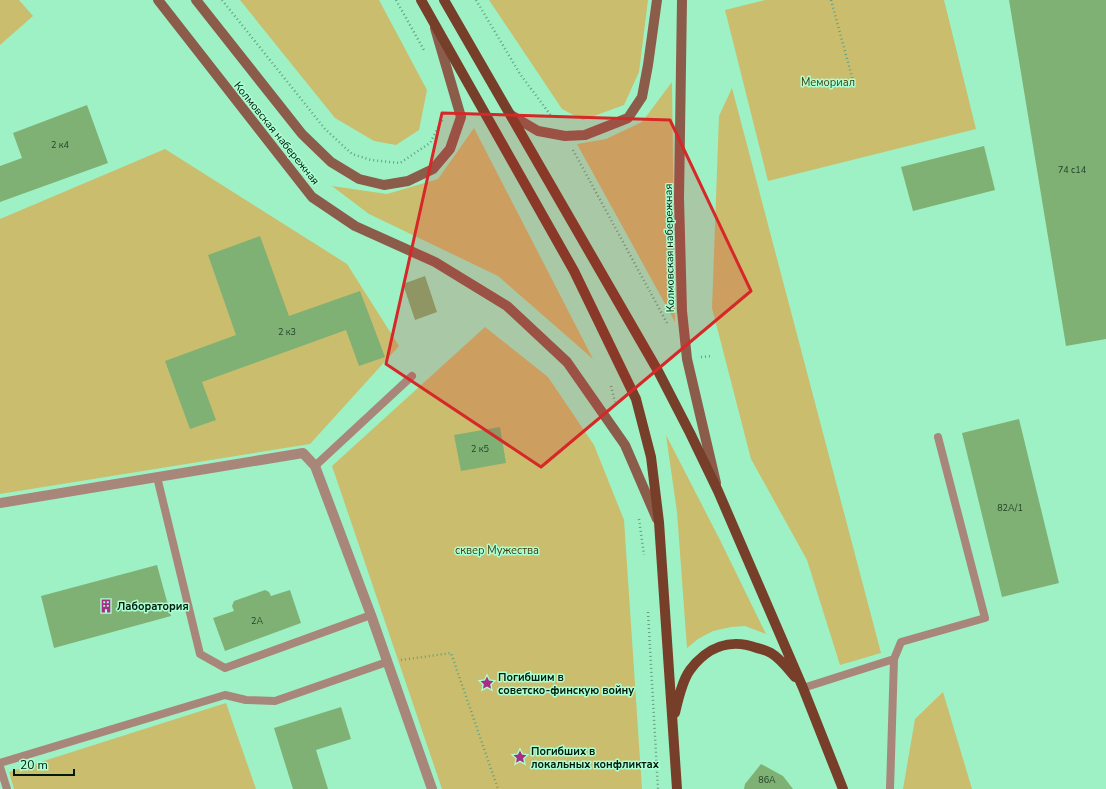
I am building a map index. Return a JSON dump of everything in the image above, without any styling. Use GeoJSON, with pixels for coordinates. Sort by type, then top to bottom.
{"type":"FeatureCollection","features":[{"type":"Feature","properties":{"kind":"main road","name":"Колмовская набережная"},"geometry":{"type":"LineString","coordinates":[[158,0],[312,197],[354,226],[435,262],[507,306],[567,362],[625,445],[659,522]]}},
{"type":"Feature","properties":{"kind":"main road","name":"Колмовская набережная"},"geometry":{"type":"LineString","coordinates":[[196,0],[302,134],[331,162],[359,179],[384,185],[408,181],[433,169],[450,149],[461,117],[432,18]]}},
{"type":"Feature","properties":{"kind":"main road"},"geometry":{"type":"LineString","coordinates":[[421,0],[574,272],[636,399],[652,457],[659,522],[677,789]]}},
{"type":"Feature","properties":{"kind":"main road"},"geometry":{"type":"LineString","coordinates":[[444,0],[658,371],[718,491],[803,688],[843,789]]}},
{"type":"Feature","properties":{"kind":"main road"},"geometry":{"type":"LineString","coordinates":[[511,115],[538,131],[566,136],[585,135],[628,118],[642,97],[657,0]]}},
{"type":"Feature","properties":{"kind":"main road","name":"Колмовская набережная"},"geometry":{"type":"LineString","coordinates":[[682,0],[679,198],[682,311],[687,359],[718,491]]}},
{"type":"Feature","properties":{"kind":"main road"},"geometry":{"type":"LineString","coordinates":[[673,724],[680,694],[690,671],[709,651],[731,643],[749,645],[771,653],[786,666],[803,688]]}},
{"type":"Feature","properties":{"kind":"street"},"geometry":{"type":"LineString","coordinates":[[0,503],[303,453],[315,466],[371,615],[432,789]]}},
{"type":"Feature","properties":{"kind":"lane"},"geometry":{"type":"LineString","coordinates":[[315,466],[412,376]]}},
{"type":"Feature","properties":{"kind":"lane"},"geometry":{"type":"LineString","coordinates":[[890,789],[894,659],[901,642],[985,618],[938,437]]}},
{"type":"Feature","properties":{"kind":"lane"},"geometry":{"type":"LineString","coordinates":[[157,477],[200,654],[225,668],[371,615]]}},
{"type":"Feature","properties":{"kind":"lane"},"geometry":{"type":"LineString","coordinates":[[803,688],[894,659]]}},
{"type":"Feature","properties":{"kind":"lane"},"geometry":{"type":"LineString","coordinates":[[0,763],[226,695],[246,700],[275,701],[387,662]]}},
{"type":"Feature","properties":{"kind":"lane"},"geometry":{"type":"LineString","coordinates":[[0,767],[7,789]]}},
{"type":"Feature","properties":{"kind":"path"},"geometry":{"type":"LineString","coordinates":[[222,0],[325,129],[352,154],[371,160],[400,163],[430,143],[446,112]]}},
{"type":"Feature","properties":{"kind":"path"},"geometry":{"type":"LineString","coordinates":[[396,0],[427,56]]}},
{"type":"Feature","properties":{"kind":"path"},"geometry":{"type":"LineString","coordinates":[[476,0],[520,74],[566,136],[668,324]]}},
{"type":"Feature","properties":{"kind":"path"},"geometry":{"type":"LineString","coordinates":[[831,0],[855,88]]}},
{"type":"Feature","properties":{"kind":"path"},"geometry":{"type":"LineString","coordinates":[[610,383],[616,406]]}},
{"type":"Feature","properties":{"kind":"path"},"geometry":{"type":"LineString","coordinates":[[638,512],[645,562]]}},
{"type":"Feature","properties":{"kind":"path"},"geometry":{"type":"LineString","coordinates":[[648,609],[658,789]]}},
{"type":"Feature","properties":{"kind":"path"},"geometry":{"type":"LineString","coordinates":[[387,662],[451,653],[498,789]]}},
{"type":"Feature","properties":{"kind":"highlighted area"},"geometry":{"type":"Polygon","coordinates":[[[442,113],[670,120],[751,291],[541,467],[386,364],[442,113]]]}},
{"type":"Feature","properties":{"kind":"green space"},"geometry":{"type":"Polygon","coordinates":[[[0,0],[19,0],[33,16],[0,45],[0,0]]]}},
{"type":"Feature","properties":{"kind":"green space"},"geometry":{"type":"Polygon","coordinates":[[[240,0],[379,0],[427,90],[419,130],[396,145],[374,141],[335,118],[240,0]]]}},
{"type":"Feature","properties":{"kind":"green space"},"geometry":{"type":"Polygon","coordinates":[[[489,0],[648,0],[639,72],[624,105],[583,120],[562,109],[489,0]]]}},
{"type":"Feature","properties":{"kind":"green space","name":"Мемориал"},"geometry":{"type":"Polygon","coordinates":[[[765,0],[944,0],[976,129],[768,181],[725,10],[765,0]]]}},
{"type":"Feature","properties":{"kind":"green space"},"geometry":{"type":"Polygon","coordinates":[[[672,82],[675,322],[577,144],[606,139],[642,122],[672,82]]]}},
{"type":"Feature","properties":{"kind":"green space"},"geometry":{"type":"Polygon","coordinates":[[[732,88],[881,653],[840,665],[807,560],[751,459],[712,308],[719,116],[732,88]]]}},
{"type":"Feature","properties":{"kind":"green space"},"geometry":{"type":"Polygon","coordinates":[[[474,128],[593,359],[498,276],[369,214],[332,186],[387,194],[438,179],[474,128]]]}},
{"type":"Feature","properties":{"kind":"green space"},"geometry":{"type":"Polygon","coordinates":[[[165,149],[347,264],[399,346],[310,444],[0,494],[0,219],[165,149]]]}},
{"type":"Feature","properties":{"kind":"green space","name":"сквер Мужества"},"geometry":{"type":"Polygon","coordinates":[[[485,327],[548,377],[594,445],[624,520],[642,789],[442,789],[332,466],[485,327]]]}},
{"type":"Feature","properties":{"kind":"green space"},"geometry":{"type":"Polygon","coordinates":[[[666,435],[766,634],[745,626],[731,627],[713,631],[698,639],[687,648],[677,512],[666,435]]]}},
{"type":"Feature","properties":{"kind":"green space"},"geometry":{"type":"Polygon","coordinates":[[[943,692],[972,789],[903,789],[915,719],[943,692]]]}},
{"type":"Feature","properties":{"kind":"green space"},"geometry":{"type":"Polygon","coordinates":[[[226,703],[256,789],[14,789],[9,772],[226,703]]]}},
{"type":"Feature","properties":{"kind":"building"},"geometry":{"type":"Polygon","coordinates":[[[1009,0],[1106,0],[1106,339],[1066,346],[1009,0]]]}},
{"type":"Feature","properties":{"kind":"building"},"geometry":{"type":"Polygon","coordinates":[[[87,105],[108,163],[0,202],[0,166],[22,158],[13,133],[87,105]]]}},
{"type":"Feature","properties":{"kind":"building"},"geometry":{"type":"Polygon","coordinates":[[[984,146],[995,190],[913,211],[901,167],[984,146]]]}},
{"type":"Feature","properties":{"kind":"building"},"geometry":{"type":"Polygon","coordinates":[[[260,236],[289,316],[360,291],[385,357],[359,366],[346,330],[202,382],[216,420],[190,429],[165,361],[236,335],[208,255],[260,236]]]}},
{"type":"Feature","properties":{"kind":"building"},"geometry":{"type":"Polygon","coordinates":[[[425,276],[437,312],[415,320],[403,284],[425,276]]]}},
{"type":"Feature","properties":{"kind":"building"},"geometry":{"type":"Polygon","coordinates":[[[1019,419],[1059,583],[1002,597],[962,433],[1019,419]]]}},
{"type":"Feature","properties":{"kind":"building"},"geometry":{"type":"Polygon","coordinates":[[[500,427],[506,463],[461,471],[454,435],[500,427]]]}},
{"type":"Feature","properties":{"kind":"building","name":"Лаборатория"},"geometry":{"type":"Polygon","coordinates":[[[157,565],[171,616],[54,648],[41,596],[157,565]]]}},
{"type":"Feature","properties":{"kind":"building"},"geometry":{"type":"Polygon","coordinates":[[[265,590],[269,592],[271,596],[290,590],[301,623],[225,651],[213,618],[234,611],[232,606],[234,601],[265,590]]]}},
{"type":"Feature","properties":{"kind":"building"},"geometry":{"type":"Polygon","coordinates":[[[341,707],[351,739],[316,750],[328,789],[293,789],[274,728],[341,707]]]}},
{"type":"Feature","properties":{"kind":"building"},"geometry":{"type":"Polygon","coordinates":[[[761,764],[783,776],[793,789],[744,789],[745,784],[761,764]]]}},
{"type":"Feature","properties":{"kind":"place","name":"Лаборатория"},"geometry":{"type":"Point","coordinates":[106,606]}},
{"type":"Feature","properties":{"kind":"place","name":"Погибшим в советско-финскую войну"},"geometry":{"type":"Point","coordinates":[487,683]}},
{"type":"Feature","properties":{"kind":"place","name":"Погибших в локальных конфликтах"},"geometry":{"type":"Point","coordinates":[520,757]}}]}
